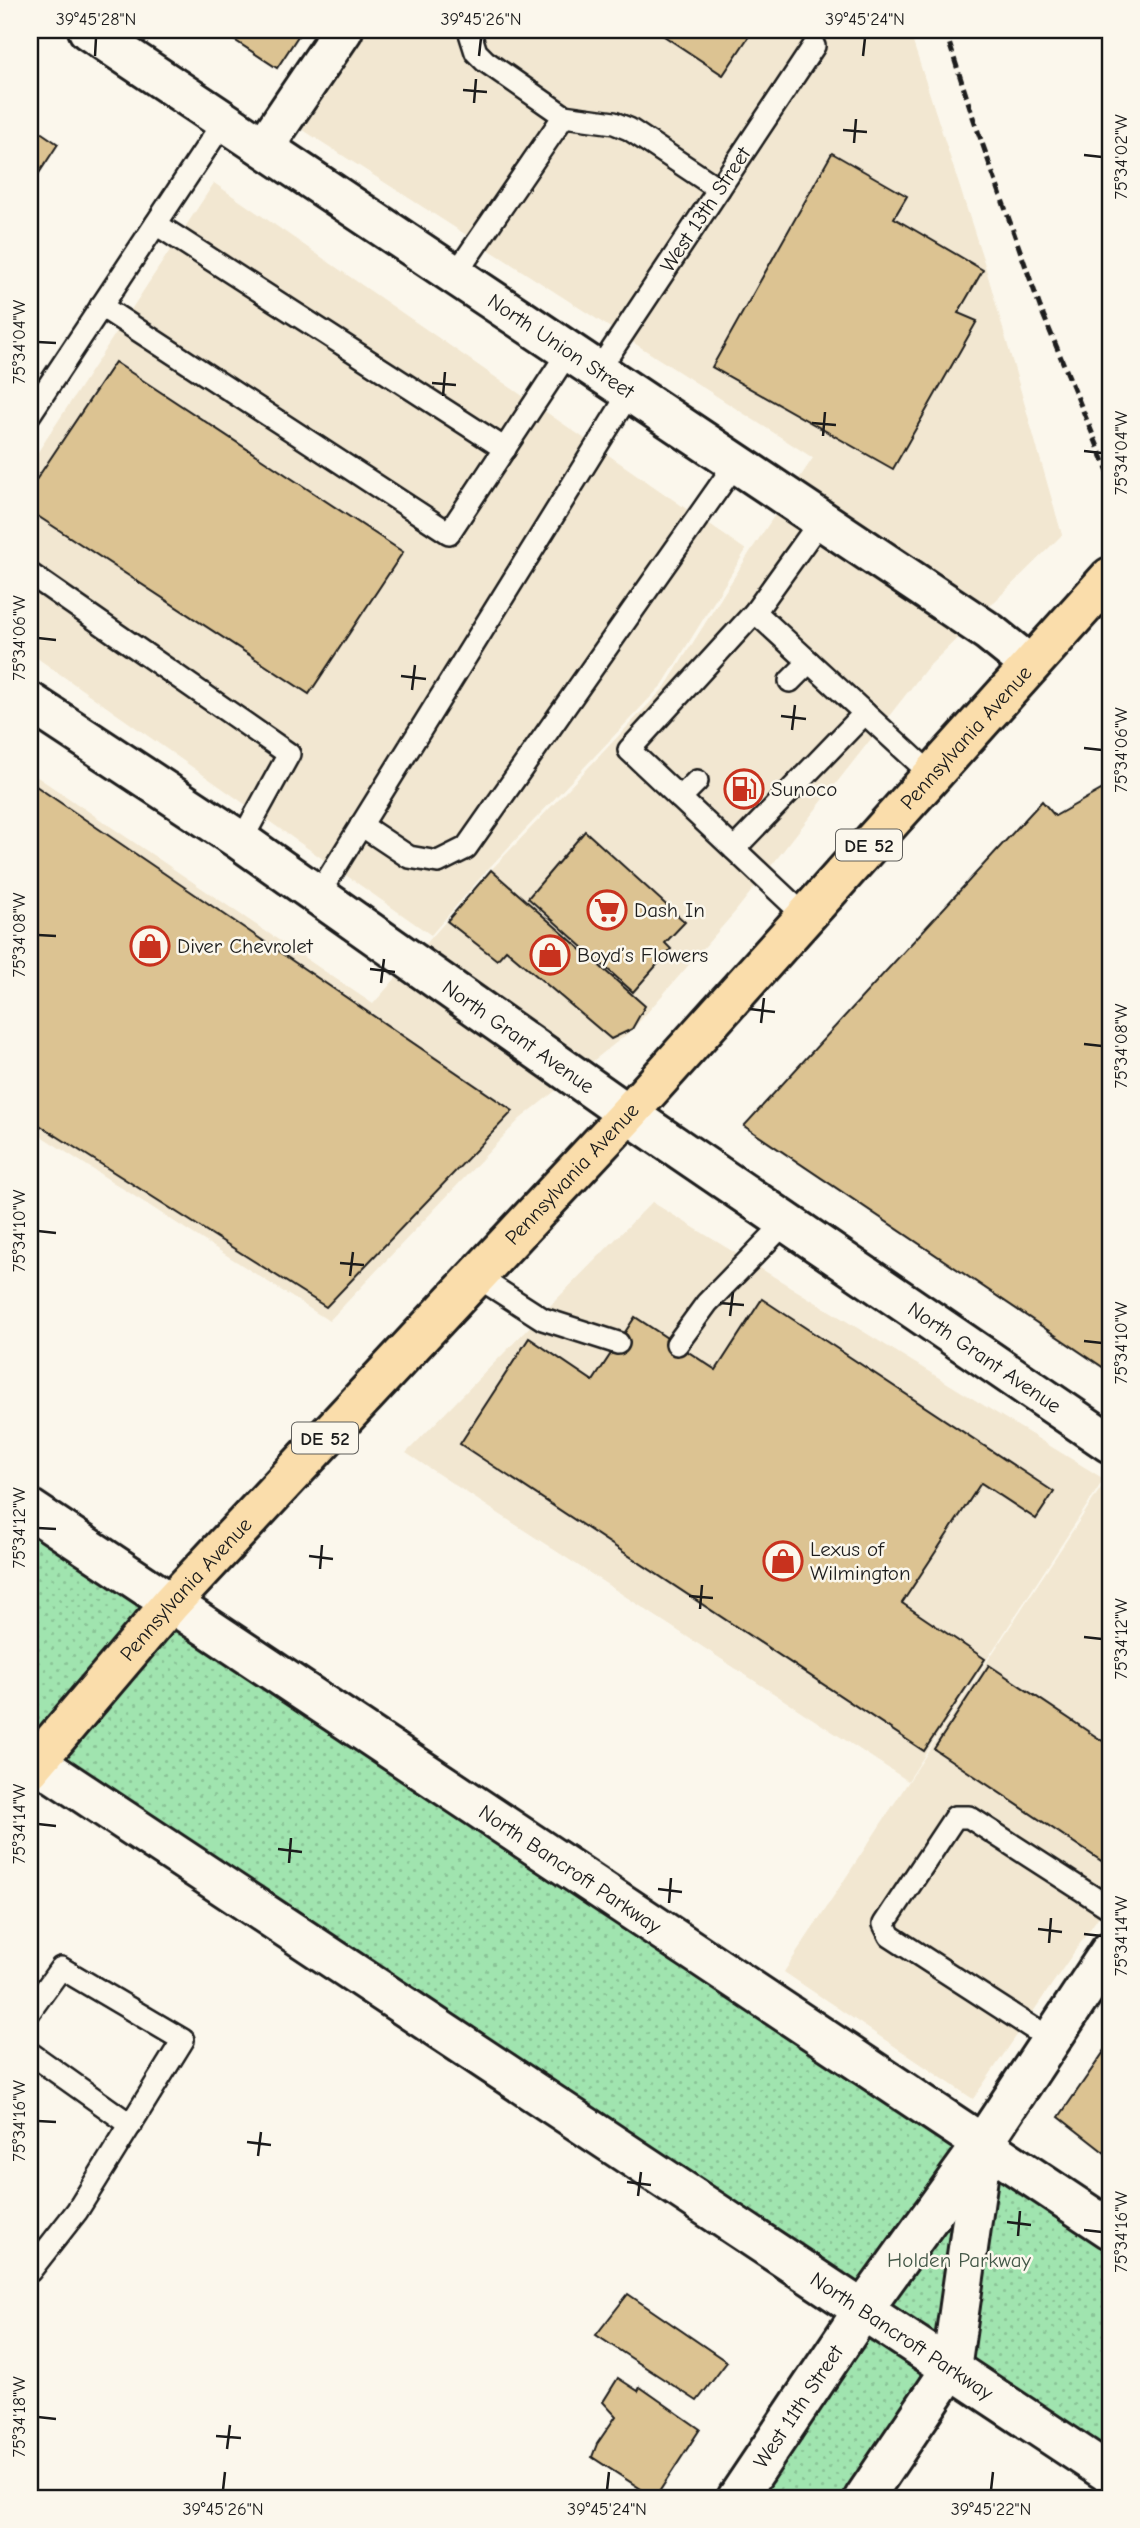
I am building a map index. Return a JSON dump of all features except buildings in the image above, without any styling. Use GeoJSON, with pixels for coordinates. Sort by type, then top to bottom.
{"type":"FeatureCollection","features":[{"type":"Feature","properties":{"kind":"main road","name":"Pennsylvania Avenue"},"geometry":{"type":"LineString","coordinates":[[32,1763],[171,1603],[628,1114],[1110,577]]}},
{"type":"Feature","properties":{"kind":"street","name":"North Union Street"},"geometry":{"type":"LineString","coordinates":[[88,30],[989,632],[1030,665]]}},
{"type":"Feature","properties":{"kind":"street"},"geometry":{"type":"LineString","coordinates":[[264,147],[343,30]]}},
{"type":"Feature","properties":{"kind":"street","name":"North Grant Avenue"},"geometry":{"type":"LineString","coordinates":[[30,702],[242,841],[628,1114],[1110,1443]]}},
{"type":"Feature","properties":{"kind":"street","name":"North Bancroft Parkway"},"geometry":{"type":"LineString","coordinates":[[30,1509],[1110,2229]]}},
{"type":"Feature","properties":{"kind":"street","name":"North Bancroft Parkway"},"geometry":{"type":"LineString","coordinates":[[32,1763],[1110,2474]]}},
{"type":"Feature","properties":{"kind":"street","name":"West 11th Street"},"geometry":{"type":"LineString","coordinates":[[737,2498],[863,2310],[983,2143],[1110,1951]]}},
{"type":"Feature","properties":{"kind":"street","name":"West 11th Street"},"geometry":{"type":"LineString","coordinates":[[864,2498],[951,2368],[983,2143]]}},
{"type":"Feature","properties":{"kind":"lane"},"geometry":{"type":"LineString","coordinates":[[469,30],[476,52],[485,61],[564,116],[614,123],[629,129],[719,190]]}},
{"type":"Feature","properties":{"kind":"lane","name":"West 13th Street"},"geometry":{"type":"LineString","coordinates":[[101,306],[450,533],[505,449],[583,361],[719,190],[814,46]]}},
{"type":"Feature","properties":{"kind":"lane"},"geometry":{"type":"LineString","coordinates":[[455,275],[564,116]]}},
{"type":"Feature","properties":{"kind":"lane"},"geometry":{"type":"LineString","coordinates":[[30,414],[225,121]]}},
{"type":"Feature","properties":{"kind":"lane"},"geometry":{"type":"LineString","coordinates":[[156,224],[505,449]]}},
{"type":"Feature","properties":{"kind":"lane"},"geometry":{"type":"LineString","coordinates":[[318,895],[629,392]]}},
{"type":"Feature","properties":{"kind":"lane"},"geometry":{"type":"LineString","coordinates":[[361,825],[409,857],[438,862],[466,848],[736,463]]}},
{"type":"Feature","properties":{"kind":"lane"},"geometry":{"type":"LineString","coordinates":[[805,916],[629,750],[755,612],[821,520]]}},
{"type":"Feature","properties":{"kind":"lane"},"geometry":{"type":"LineString","coordinates":[[30,574],[289,754],[242,841]]}},
{"type":"Feature","properties":{"kind":"lane"},"geometry":{"type":"LineString","coordinates":[[755,612],[932,775]]}},
{"type":"Feature","properties":{"kind":"lane"},"geometry":{"type":"LineString","coordinates":[[790,681],[809,662]]}},
{"type":"Feature","properties":{"kind":"lane"},"geometry":{"type":"LineString","coordinates":[[734,849],[865,713]]}},
{"type":"Feature","properties":{"kind":"lane"},"geometry":{"type":"LineString","coordinates":[[680,798],[696,781]]}},
{"type":"Feature","properties":{"kind":"lane"},"geometry":{"type":"LineString","coordinates":[[677,1344],[707,1303],[786,1222]]}},
{"type":"Feature","properties":{"kind":"lane"},"geometry":{"type":"LineString","coordinates":[[477,1276],[543,1319],[618,1343]]}},
{"type":"Feature","properties":{"kind":"lane"},"geometry":{"type":"LineString","coordinates":[[1051,2040],[890,1936],[884,1924],[955,1817],[969,1817],[1110,1908]]}},
{"type":"Feature","properties":{"kind":"lane"},"geometry":{"type":"LineString","coordinates":[[30,2011],[61,1968],[183,2040],[77,2211],[30,2271]]}},
{"type":"Feature","properties":{"kind":"lane"},"geometry":{"type":"LineString","coordinates":[[30,2053],[131,2125]]}},
{"type":"Feature","properties":{"kind":"shaded area"},"geometry":{"type":"Polygon","coordinates":[[[366,30],[909,30],[984,262],[1062,535],[926,669],[735,912],[632,1030],[520,1119],[329,1321],[30,1129],[30,772],[373,1004],[491,870],[665,687],[813,458],[300,128],[366,30]]]}},
{"type":"Feature","properties":{"kind":"shaded area"},"geometry":{"type":"Polygon","coordinates":[[[214,183],[746,550],[663,684],[489,868],[431,935],[30,653],[30,464],[214,183]]]}},
{"type":"Feature","properties":{"kind":"shaded area","name":"Lexus of Wilmington"},"geometry":{"type":"Polygon","coordinates":[[[652,1202],[1104,1479],[908,1781],[406,1453],[652,1202]]]}},
{"type":"Feature","properties":{"kind":"shaded area"},"geometry":{"type":"Polygon","coordinates":[[[1106,1480],[1110,1483],[1110,1900],[973,2099],[784,1972],[1106,1480]]]}},
{"type":"Feature","properties":{"kind":"green space","name":"Holden Parkway"},"geometry":{"type":"Polygon","coordinates":[[[30,1509],[1110,2229],[1110,2474],[951,2369],[864,2498],[737,2498],[863,2310],[30,1758],[30,1509]]]}},
{"type":"Feature","properties":{"kind":"railway"},"geometry":{"type":"LineString","coordinates":[[945,30],[1040,307],[1110,476]]}},
{"type":"Feature","properties":{"kind":"place","name":"Sunoco"},"geometry":{"type":"Point","coordinates":[744,789]}},
{"type":"Feature","properties":{"kind":"place","name":"Dash In"},"geometry":{"type":"Point","coordinates":[607,910]}},
{"type":"Feature","properties":{"kind":"place","name":"Diver Chevrolet"},"geometry":{"type":"Point","coordinates":[150,946]}},
{"type":"Feature","properties":{"kind":"place","name":"Boyd’s Flowers"},"geometry":{"type":"Point","coordinates":[550,955]}},
{"type":"Feature","properties":{"kind":"place","name":"Lexus of Wilmington"},"geometry":{"type":"Point","coordinates":[783,1561]}}]}
